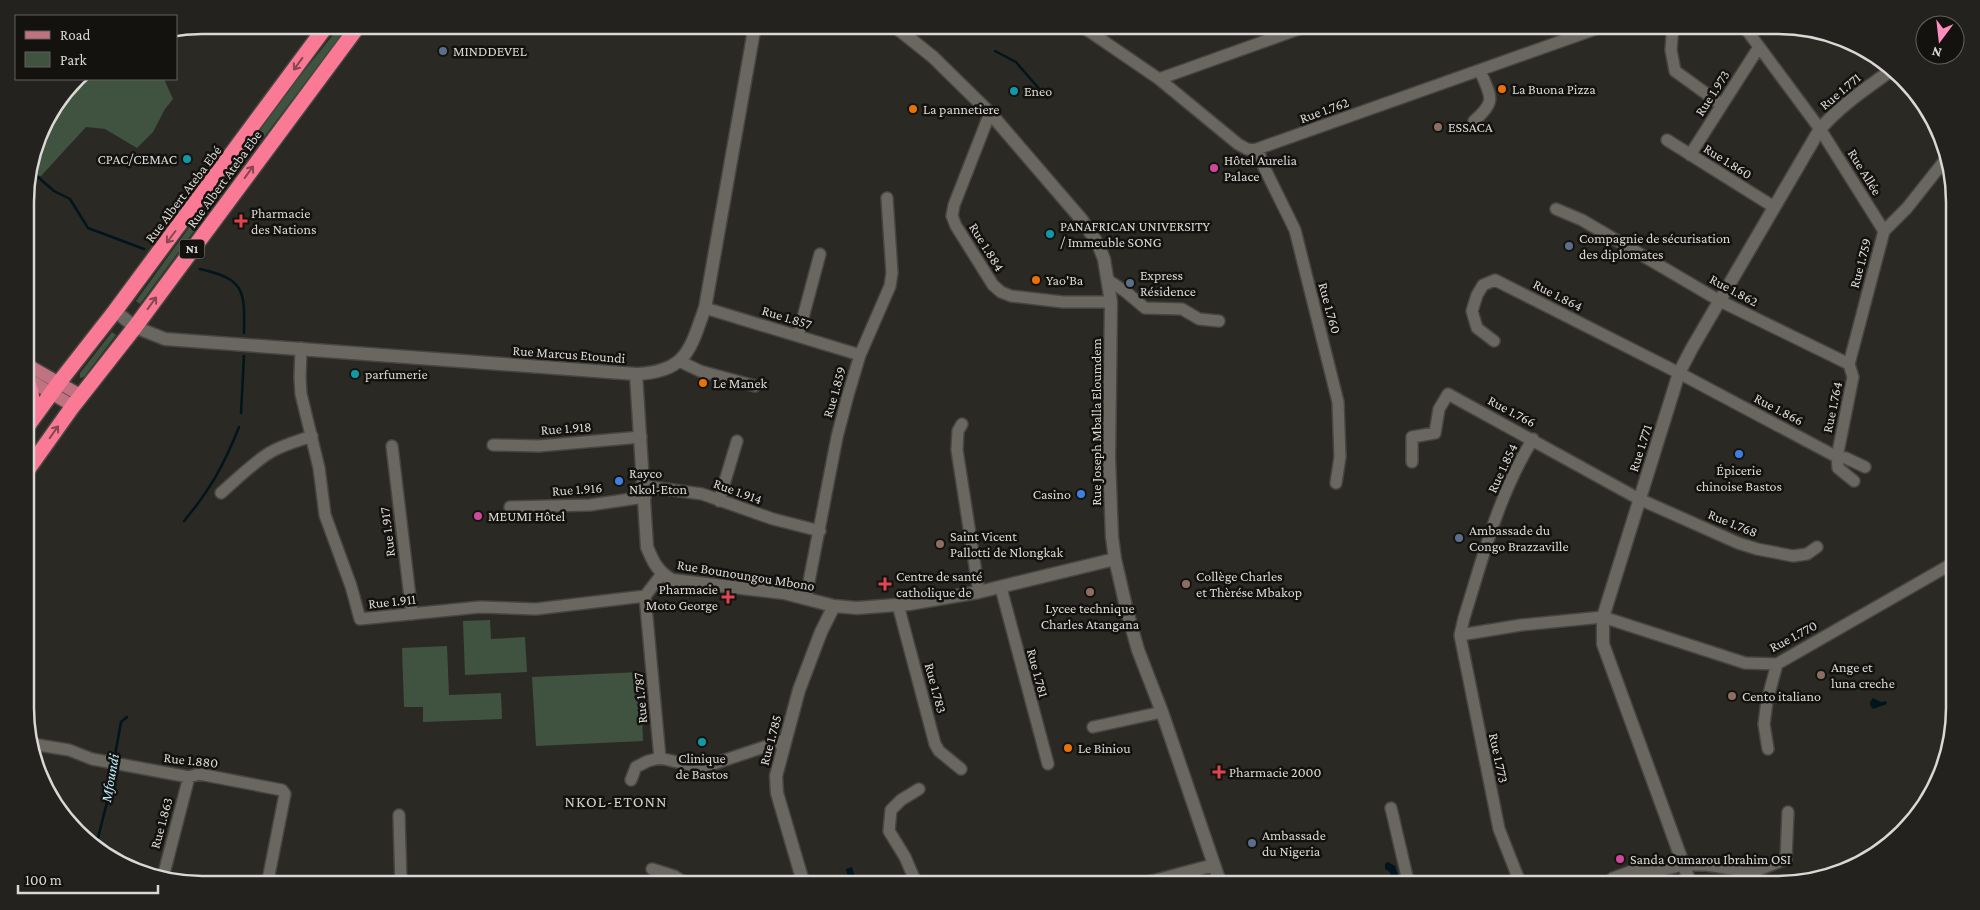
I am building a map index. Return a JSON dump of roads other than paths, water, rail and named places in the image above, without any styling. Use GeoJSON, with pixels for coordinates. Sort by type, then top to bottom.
{"type":"FeatureCollection","features":[{"type":"Feature","properties":{"kind":"highway","name":"Rue Albert Ateba Ebé"},"geometry":{"type":"LineString","coordinates":[[58,385],[115,312],[320,34]]}},
{"type":"Feature","properties":{"kind":"highway","name":"Rue Albert Ateba Ebe"},"geometry":{"type":"LineString","coordinates":[[34,461],[76,401],[134,327],[352,34]]}},
{"type":"Feature","properties":{"kind":"highway","name":"N1"},"geometry":{"type":"LineString","coordinates":[[34,418],[58,385]]}},
{"type":"Feature","properties":{"kind":"main road"},"geometry":{"type":"LineString","coordinates":[[34,369],[58,385],[76,401]]}},
{"type":"Feature","properties":{"kind":"main road"},"geometry":{"type":"LineString","coordinates":[[34,380],[58,385]]}},
{"type":"Feature","properties":{"kind":"street","name":"Rue Marcus Etoundi"},"geometry":{"type":"LineString","coordinates":[[115,312],[134,327],[165,339],[636,374],[650,374],[662,370],[679,361],[687,353],[694,343],[706,308],[753,34]]}},
{"type":"Feature","properties":{"kind":"street","name":"Rue Joseph Mballa Eloumdem"},"geometry":{"type":"LineString","coordinates":[[908,34],[990,112],[1082,220],[1098,244],[1104,259],[1110,302],[1109,458],[1112,537],[1115,559],[1138,650],[1162,712],[1218,876]]}},
{"type":"Feature","properties":{"kind":"street"},"geometry":{"type":"LineString","coordinates":[[1093,34],[1160,79],[1238,144],[1248,149],[1258,149]]}},
{"type":"Feature","properties":{"kind":"street"},"geometry":{"type":"LineString","coordinates":[[1160,79],[1285,34]]}},
{"type":"Feature","properties":{"kind":"street","name":"Rue 1.762"},"geometry":{"type":"LineString","coordinates":[[1258,149],[1582,34]]}},
{"type":"Feature","properties":{"kind":"street"},"geometry":{"type":"LineString","coordinates":[[1672,34],[1671,50],[1675,71],[1722,105]]}},
{"type":"Feature","properties":{"kind":"street"},"geometry":{"type":"LineString","coordinates":[[1750,34],[1820,129]]}},
{"type":"Feature","properties":{"kind":"street","name":"Rue 1.973"},"geometry":{"type":"LineString","coordinates":[[1690,154],[1759,47]]}},
{"type":"Feature","properties":{"kind":"street"},"geometry":{"type":"LineString","coordinates":[[1474,121],[1488,108],[1491,99],[1480,70]]}},
{"type":"Feature","properties":{"kind":"street","name":"Rue 1.771"},"geometry":{"type":"LineString","coordinates":[[1688,876],[1603,644],[1603,617],[1679,373],[1692,348],[1820,129],[1847,102],[1886,74]]}},
{"type":"Feature","properties":{"kind":"street","name":"Rue 1.884"},"geometry":{"type":"LineString","coordinates":[[990,112],[954,205],[952,216],[966,243],[993,285],[1001,292],[1010,296],[1063,302],[1110,302]]}},
{"type":"Feature","properties":{"kind":"street","name":"Rue Allée"},"geometry":{"type":"LineString","coordinates":[[1820,129],[1884,231]]}},
{"type":"Feature","properties":{"kind":"street","name":"Rue 1.860"},"geometry":{"type":"LineString","coordinates":[[1666,140],[1774,207]]}},
{"type":"Feature","properties":{"kind":"street","name":"Rue 1.760"},"geometry":{"type":"LineString","coordinates":[[1258,149],[1263,165],[1295,230],[1338,402],[1340,457],[1336,483]]}},
{"type":"Feature","properties":{"kind":"street","name":"Rue 1.759"},"geometry":{"type":"LineString","coordinates":[[1849,364],[1884,231],[1906,208],[1942,164]]}},
{"type":"Feature","properties":{"kind":"street","name":"Rue 1.859"},"geometry":{"type":"LineString","coordinates":[[806,597],[837,437],[848,395],[860,355],[890,286],[892,273],[887,198]]}},
{"type":"Feature","properties":{"kind":"street","name":"Rue 1.862"},"geometry":{"type":"LineString","coordinates":[[1556,209],[1582,220],[1720,301],[1849,364]]}},
{"type":"Feature","properties":{"kind":"street"},"geometry":{"type":"LineString","coordinates":[[798,336],[820,254]]}},
{"type":"Feature","properties":{"kind":"street"},"geometry":{"type":"LineString","coordinates":[[1108,280],[1145,308],[1182,309],[1199,319],[1219,321]]}},
{"type":"Feature","properties":{"kind":"street","name":"Rue 1.864"},"geometry":{"type":"LineString","coordinates":[[1494,341],[1477,328],[1472,310],[1483,285],[1495,280],[1679,373]]}},
{"type":"Feature","properties":{"kind":"street","name":"Rue 1.857"},"geometry":{"type":"LineString","coordinates":[[706,308],[860,355]]}},
{"type":"Feature","properties":{"kind":"street","name":"Rue 1.911"},"geometry":{"type":"LineString","coordinates":[[302,348],[301,394],[319,468],[325,515],[351,586],[360,619],[480,607],[536,609],[645,596]]}},
{"type":"Feature","properties":{"kind":"street"},"geometry":{"type":"LineString","coordinates":[[679,361],[700,371],[755,386]]}},
{"type":"Feature","properties":{"kind":"street","name":"Rue 1.764"},"geometry":{"type":"LineString","coordinates":[[1837,457],[1853,378],[1849,364]]}},
{"type":"Feature","properties":{"kind":"street","name":"Rue 1.866"},"geometry":{"type":"LineString","coordinates":[[1679,373],[1837,457],[1846,458],[1865,468]]}},
{"type":"Feature","properties":{"kind":"street","name":"Rue Bounoungou Mbono"},"geometry":{"type":"LineString","coordinates":[[636,374],[647,547],[653,562],[662,574],[672,580],[784,593],[806,597],[834,606],[857,608],[898,605],[1001,588],[1115,559]]}},
{"type":"Feature","properties":{"kind":"street","name":"Rue 1.766"},"geometry":{"type":"LineString","coordinates":[[1412,462],[1412,437],[1435,433],[1439,409],[1448,394],[1533,439],[1639,499]]}},
{"type":"Feature","properties":{"kind":"street"},"geometry":{"type":"LineString","coordinates":[[962,424],[958,431],[957,450],[979,592]]}},
{"type":"Feature","properties":{"kind":"street"},"geometry":{"type":"LineString","coordinates":[[221,493],[270,452],[312,436]]}},
{"type":"Feature","properties":{"kind":"street","name":"Rue 1.918"},"geometry":{"type":"LineString","coordinates":[[493,445],[539,446],[641,437]]}},
{"type":"Feature","properties":{"kind":"street","name":"Rue 1.854"},"geometry":{"type":"LineString","coordinates":[[1499,510],[1513,474],[1533,439]]}},
{"type":"Feature","properties":{"kind":"street"},"geometry":{"type":"LineString","coordinates":[[719,501],[737,441]]}},
{"type":"Feature","properties":{"kind":"street","name":"Rue 1.917"},"geometry":{"type":"LineString","coordinates":[[392,446],[412,614]]}},
{"type":"Feature","properties":{"kind":"street"},"geometry":{"type":"LineString","coordinates":[[1837,457],[1838,468],[1854,481]]}},
{"type":"Feature","properties":{"kind":"street","name":"Rue 1.914"},"geometry":{"type":"LineString","coordinates":[[644,491],[702,494],[773,519],[820,531]]}},
{"type":"Feature","properties":{"kind":"street","name":"Rue 1.916"},"geometry":{"type":"LineString","coordinates":[[510,507],[590,504],[644,491]]}},
{"type":"Feature","properties":{"kind":"street","name":"Rue 1.768"},"geometry":{"type":"LineString","coordinates":[[1639,499],[1738,543],[1757,549],[1800,556],[1808,554],[1817,548]]}},
{"type":"Feature","properties":{"kind":"street","name":"Rue 1.773"},"geometry":{"type":"LineString","coordinates":[[1499,510],[1460,635],[1499,829],[1517,876]]}},
{"type":"Feature","properties":{"kind":"street","name":"Rue 1.770"},"geometry":{"type":"LineString","coordinates":[[1603,617],[1745,663],[1778,664],[1946,567]]}},
{"type":"Feature","properties":{"kind":"street"},"geometry":{"type":"LineString","coordinates":[[645,596],[662,574]]}},
{"type":"Feature","properties":{"kind":"street","name":"Rue 1.781"},"geometry":{"type":"LineString","coordinates":[[1001,588],[1048,764]]}},
{"type":"Feature","properties":{"kind":"street","name":"Rue 1.787"},"geometry":{"type":"LineString","coordinates":[[645,596],[660,758]]}},
{"type":"Feature","properties":{"kind":"street","name":"Rue 1.783"},"geometry":{"type":"LineString","coordinates":[[898,605],[935,744],[939,751],[961,769]]}},
{"type":"Feature","properties":{"kind":"street","name":"Rue 1.785"},"geometry":{"type":"LineString","coordinates":[[802,876],[776,783],[785,740],[799,690],[821,632],[834,606]]}},
{"type":"Feature","properties":{"kind":"street"},"geometry":{"type":"LineString","coordinates":[[1460,635],[1521,624],[1603,617]]}},
{"type":"Feature","properties":{"kind":"street"},"geometry":{"type":"LineString","coordinates":[[1768,749],[1764,724],[1767,700],[1778,664]]}},
{"type":"Feature","properties":{"kind":"street"},"geometry":{"type":"LineString","coordinates":[[1092,727],[1162,712]]}},
{"type":"Feature","properties":{"kind":"street"},"geometry":{"type":"LineString","coordinates":[[631,780],[636,767],[648,761],[660,758],[698,767],[785,740]]}},
{"type":"Feature","properties":{"kind":"street","name":"Rue 1.880"},"geometry":{"type":"LineString","coordinates":[[38,745],[69,750],[92,759],[189,778],[199,774],[284,791],[269,876]]}},
{"type":"Feature","properties":{"kind":"street","name":"Rue 1.863"},"geometry":{"type":"LineString","coordinates":[[164,872],[189,778]]}},
{"type":"Feature","properties":{"kind":"street"},"geometry":{"type":"LineString","coordinates":[[913,876],[888,831],[891,810],[918,789]]}},
{"type":"Feature","properties":{"kind":"street"},"geometry":{"type":"LineString","coordinates":[[1391,808],[1407,876]]}},
{"type":"Feature","properties":{"kind":"street"},"geometry":{"type":"LineString","coordinates":[[1618,876],[1632,871],[1662,870],[1684,865],[1706,865],[1753,872],[1786,858],[1788,812]]}},
{"type":"Feature","properties":{"kind":"street"},"geometry":{"type":"LineString","coordinates":[[399,815],[401,876]]}},
{"type":"Feature","properties":{"kind":"street"},"geometry":{"type":"LineString","coordinates":[[1173,876],[1214,865]]}},
{"type":"Feature","properties":{"kind":"street"},"geometry":{"type":"LineString","coordinates":[[652,869],[674,876]]}},
{"type":"Feature","properties":{"kind":"water"},"geometry":{"type":"Polygon","coordinates":[[[1873,698],[1881,702],[1886,701],[1887,704],[1873,709],[1870,702],[1873,698]]]}},
{"type":"Feature","properties":{"kind":"water"},"geometry":{"type":"Polygon","coordinates":[[[1388,862],[1395,866],[1397,876],[1391,876],[1390,872],[1385,869],[1385,864],[1388,862]]]}},
{"type":"Feature","properties":{"kind":"water"},"geometry":{"type":"Polygon","coordinates":[[[852,867],[855,876],[848,876],[846,869],[852,867]]]}},
{"type":"Feature","properties":{"kind":"waterway"},"geometry":{"type":"LineString","coordinates":[[995,51],[1016,62],[1047,98]]}},
{"type":"Feature","properties":{"kind":"waterway","name":"Mfoundi"},"geometry":{"type":"LineString","coordinates":[[36,175],[54,191],[70,199],[88,228],[144,249]]}},
{"type":"Feature","properties":{"kind":"waterway","name":"Mfoundi"},"geometry":{"type":"LineString","coordinates":[[200,269],[226,277],[239,288],[244,306],[244,333]]}},
{"type":"Feature","properties":{"kind":"waterway","name":"Mfoundi"},"geometry":{"type":"LineString","coordinates":[[241,413],[244,356]]}},
{"type":"Feature","properties":{"kind":"waterway","name":"Mfoundi"},"geometry":{"type":"LineString","coordinates":[[184,521],[216,477],[239,427]]}},
{"type":"Feature","properties":{"kind":"waterway","name":"Mfoundi"},"geometry":{"type":"LineString","coordinates":[[114,761],[121,722],[127,717]]}},
{"type":"Feature","properties":{"kind":"waterway","name":"Mfoundi"},"geometry":{"type":"LineString","coordinates":[[98,839],[114,766]]}},
{"type":"Feature","properties":{"kind":"place","name":"MINDDEVEL"},"geometry":{"type":"Point","coordinates":[443,51]}},
{"type":"Feature","properties":{"kind":"place","name":"La Buona Pizza"},"geometry":{"type":"Point","coordinates":[1502,89]}},
{"type":"Feature","properties":{"kind":"place","name":"Eneo"},"geometry":{"type":"Point","coordinates":[1014,91]}},
{"type":"Feature","properties":{"kind":"place","name":"La pannetiere"},"geometry":{"type":"Point","coordinates":[913,109]}},
{"type":"Feature","properties":{"kind":"place","name":"ESSACA"},"geometry":{"type":"Point","coordinates":[1438,127]}},
{"type":"Feature","properties":{"kind":"place","name":"CPAC/CEMAC"},"geometry":{"type":"Point","coordinates":[187,159]}},
{"type":"Feature","properties":{"kind":"place","name":"Hôtel Aurelia Palace"},"geometry":{"type":"Point","coordinates":[1214,168]}},
{"type":"Feature","properties":{"kind":"place","name":"Pharmacie des Nations"},"geometry":{"type":"Point","coordinates":[241,221]}},
{"type":"Feature","properties":{"kind":"place","name":"PANAFRICAN UNIVERSITY / Immeuble SONG"},"geometry":{"type":"Point","coordinates":[1050,234]}},
{"type":"Feature","properties":{"kind":"place","name":"Compagnie de sécurisation des diplomates"},"geometry":{"type":"Point","coordinates":[1569,246]}},
{"type":"Feature","properties":{"kind":"place","name":"Yao'Ba"},"geometry":{"type":"Point","coordinates":[1036,280]}},
{"type":"Feature","properties":{"kind":"place","name":"Express Résidence"},"geometry":{"type":"Point","coordinates":[1130,283]}},
{"type":"Feature","properties":{"kind":"place","name":"parfumerie"},"geometry":{"type":"Point","coordinates":[355,374]}},
{"type":"Feature","properties":{"kind":"place","name":"Le Manek"},"geometry":{"type":"Point","coordinates":[703,383]}},
{"type":"Feature","properties":{"kind":"place","name":"Épicerie chinoise Bastos"},"geometry":{"type":"Point","coordinates":[1739,454]}},
{"type":"Feature","properties":{"kind":"place","name":"Rayco Nkol-Eton"},"geometry":{"type":"Point","coordinates":[619,481]}},
{"type":"Feature","properties":{"kind":"place","name":"Casino"},"geometry":{"type":"Point","coordinates":[1081,494]}},
{"type":"Feature","properties":{"kind":"place","name":"MEUMI Hôtel"},"geometry":{"type":"Point","coordinates":[478,516]}},
{"type":"Feature","properties":{"kind":"place","name":"Ambassade du Congo Brazzaville"},"geometry":{"type":"Point","coordinates":[1459,538]}},
{"type":"Feature","properties":{"kind":"place","name":"Saint Vicent Pallotti de Nlongkak"},"geometry":{"type":"Point","coordinates":[940,544]}},
{"type":"Feature","properties":{"kind":"place","name":"Centre de santé catholique de"},"geometry":{"type":"Point","coordinates":[885,584]}},
{"type":"Feature","properties":{"kind":"place","name":"Collège Charles et Thèrése Mbakop"},"geometry":{"type":"Point","coordinates":[1186,584]}},
{"type":"Feature","properties":{"kind":"place","name":"Lycee technique Charles Atangana"},"geometry":{"type":"Point","coordinates":[1090,592]}},
{"type":"Feature","properties":{"kind":"place","name":"Pharmacie Moto George"},"geometry":{"type":"Point","coordinates":[728,597]}},
{"type":"Feature","properties":{"kind":"place","name":"Ange et luna creche"},"geometry":{"type":"Point","coordinates":[1821,675]}},
{"type":"Feature","properties":{"kind":"place","name":"Cento italiano"},"geometry":{"type":"Point","coordinates":[1732,696]}},
{"type":"Feature","properties":{"kind":"place","name":"Clinique de Bastos"},"geometry":{"type":"Point","coordinates":[702,742]}},
{"type":"Feature","properties":{"kind":"place","name":"Le Biniou"},"geometry":{"type":"Point","coordinates":[1068,748]}},
{"type":"Feature","properties":{"kind":"place","name":"Pharmacie 2000"},"geometry":{"type":"Point","coordinates":[1219,772]}},
{"type":"Feature","properties":{"kind":"place","name":"Ambassade du Nigeria"},"geometry":{"type":"Point","coordinates":[1252,843]}},
{"type":"Feature","properties":{"kind":"place","name":"Sanda Oumarou Ibrahim OSI"},"geometry":{"type":"Point","coordinates":[1620,859]}},
{"type":"Feature","properties":{"kind":"district","name":"NKOL-ETONN"},"geometry":{"type":"Point","coordinates":[616,801]}}]}
